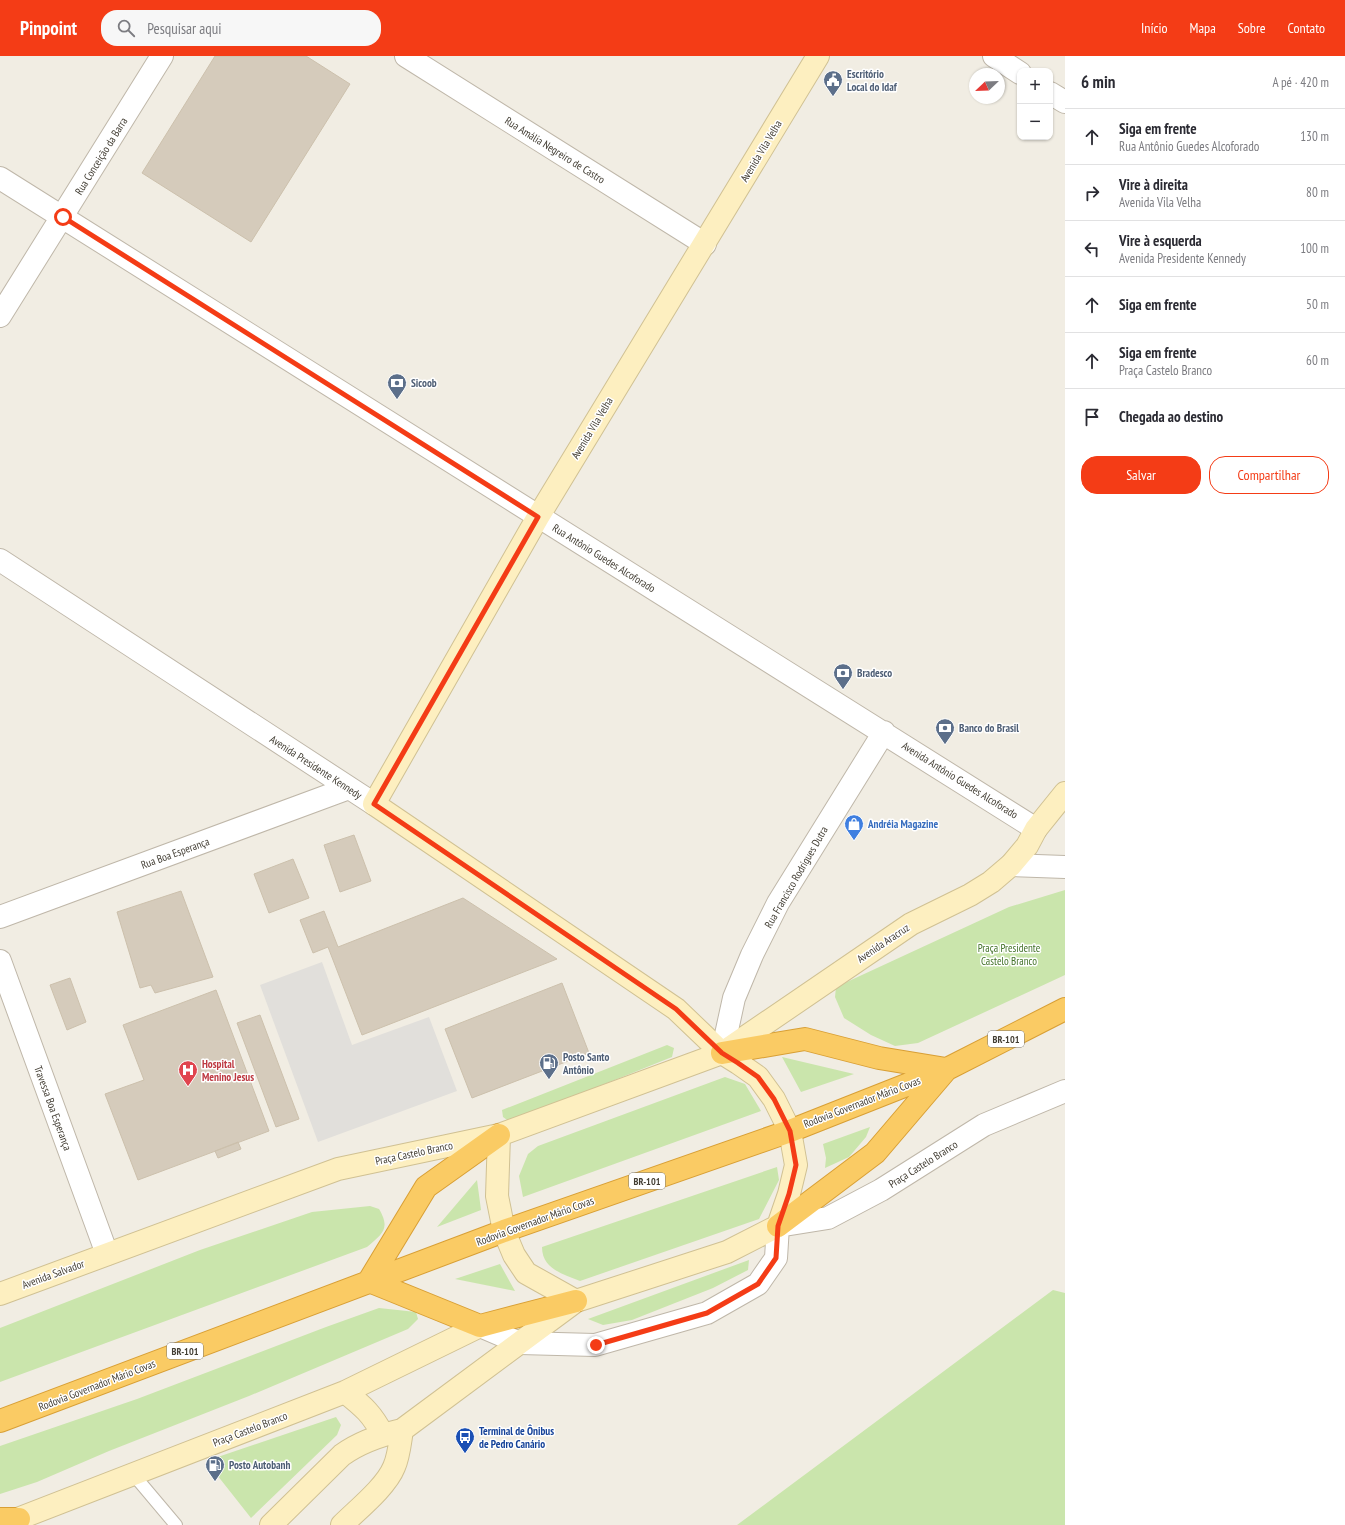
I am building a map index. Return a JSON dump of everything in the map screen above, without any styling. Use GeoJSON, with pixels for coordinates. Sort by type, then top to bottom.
{"type":"FeatureCollection","features":[{"type":"Feature","properties":{"kind":"highway","name":"Rodovia Governador Mário Covas"},"geometry":{"type":"LineString","coordinates":[[0,1421],[504,1231],[790,1131],[947,1069],[1065,1008]]}},
{"type":"Feature","properties":{"kind":"highway"},"geometry":{"type":"LineString","coordinates":[[722,1053],[805,1039],[879,1058],[947,1069]]}},
{"type":"Feature","properties":{"kind":"highway"},"geometry":{"type":"LineString","coordinates":[[778,1226],[875,1153],[947,1069]]}},
{"type":"Feature","properties":{"kind":"highway"},"geometry":{"type":"LineString","coordinates":[[499,1134],[426,1187],[369,1281],[480,1326],[576,1301]]}},
{"type":"Feature","properties":{"kind":"main road","name":"Avenida Vila Velha"},"geometry":{"type":"LineString","coordinates":[[374,804],[538,517],[818,56]]}},
{"type":"Feature","properties":{"kind":"main road","name":"Avenida Aracruz"},"geometry":{"type":"LineString","coordinates":[[722,1053],[911,924],[970,895],[991,882],[1011,865],[1027,846],[1036,829],[1065,793]]}},
{"type":"Feature","properties":{"kind":"main road","name":"Avenida Presidente Kennedy"},"geometry":{"type":"LineString","coordinates":[[374,804],[676,1009],[722,1053],[758,1077],[774,1099],[790,1131],[796,1165],[789,1194],[778,1226]]}},
{"type":"Feature","properties":{"kind":"main road","name":"Praça Castelo Branco"},"geometry":{"type":"LineString","coordinates":[[107,1254],[338,1169],[499,1134],[722,1053]]}},
{"type":"Feature","properties":{"kind":"main road"},"geometry":{"type":"LineString","coordinates":[[499,1134],[497,1196],[504,1231],[514,1255],[526,1273],[576,1301]]}},
{"type":"Feature","properties":{"kind":"main road","name":"Praça Castelo Branco"},"geometry":{"type":"LineString","coordinates":[[272,1525],[342,1455],[353,1447],[393,1432],[520,1343],[576,1301],[727,1252],[778,1226]]}},
{"type":"Feature","properties":{"kind":"main road","name":"Avenida Salvador"},"geometry":{"type":"LineString","coordinates":[[0,1294],[107,1254]]}},
{"type":"Feature","properties":{"kind":"main road","name":"Praça Castelo Branco"},"geometry":{"type":"LineString","coordinates":[[7,1521],[345,1392],[480,1326]]}},
{"type":"Feature","properties":{"kind":"main road"},"geometry":{"type":"LineString","coordinates":[[342,1525],[376,1491],[388,1477],[394,1466],[393,1432],[374,1418],[362,1404],[345,1392]]}},
{"type":"Feature","properties":{"kind":"street","name":"Rua Conceição da Barra"},"geometry":{"type":"LineString","coordinates":[[0,316],[162,56]]}},
{"type":"Feature","properties":{"kind":"street","name":"Rua Amália Negreiro de Castro"},"geometry":{"type":"LineString","coordinates":[[406,56],[705,244]]}},
{"type":"Feature","properties":{"kind":"street"},"geometry":{"type":"LineString","coordinates":[[994,56],[1017,71]]}},
{"type":"Feature","properties":{"kind":"street"},"geometry":{"type":"LineString","coordinates":[[1053,95],[1065,102]]}},
{"type":"Feature","properties":{"kind":"street","name":"Rua Antônio Guedes Alcoforado"},"geometry":{"type":"LineString","coordinates":[[0,178],[538,517],[884,732]]}},
{"type":"Feature","properties":{"kind":"street","name":"Avenida Presidente Kennedy"},"geometry":{"type":"LineString","coordinates":[[0,560],[374,804]]}},
{"type":"Feature","properties":{"kind":"street","name":"Avenida Antônio Guedes Alcoforado"},"geometry":{"type":"LineString","coordinates":[[884,732],[1036,829]]}},
{"type":"Feature","properties":{"kind":"street","name":"Rua Francisco Rodrigues Dutra"},"geometry":{"type":"LineString","coordinates":[[722,1053],[734,998],[755,949],[778,902],[884,732]]}},
{"type":"Feature","properties":{"kind":"street","name":"Rua Boa Esperança"},"geometry":{"type":"LineString","coordinates":[[0,918],[349,788]]}},
{"type":"Feature","properties":{"kind":"street"},"geometry":{"type":"LineString","coordinates":[[1011,865],[1065,867]]}},
{"type":"Feature","properties":{"kind":"street","name":"Travessa Boa Esperança"},"geometry":{"type":"LineString","coordinates":[[0,961],[107,1254]]}},
{"type":"Feature","properties":{"kind":"street","name":"Praça Castelo Branco"},"geometry":{"type":"LineString","coordinates":[[778,1226],[828,1218],[882,1190],[984,1125],[1065,1091]]}},
{"type":"Feature","properties":{"kind":"street"},"geometry":{"type":"LineString","coordinates":[[480,1326],[520,1343],[596,1345],[707,1313],[758,1284],[776,1258],[778,1226]]}},
{"type":"Feature","properties":{"kind":"lane"},"geometry":{"type":"LineString","coordinates":[[133,1474],[176,1525]]}},
{"type":"Feature","properties":{"kind":"green space","name":"Praça Presidente Castelo Branco"},"geometry":{"type":"Polygon","coordinates":[[[1065,890],[1065,975],[918,1043],[895,1046],[871,1035],[844,1018],[835,997],[836,987],[1009,907],[1065,890]]]}},
{"type":"Feature","properties":{"kind":"green space"},"geometry":{"type":"Polygon","coordinates":[[[667,1045],[674,1048],[672,1057],[510,1122],[503,1117],[502,1110],[667,1045]]]}},
{"type":"Feature","properties":{"kind":"green space"},"geometry":{"type":"Polygon","coordinates":[[[782,1057],[854,1074],[801,1092],[782,1057]]]}},
{"type":"Feature","properties":{"kind":"green space"},"geometry":{"type":"Polygon","coordinates":[[[725,1077],[745,1084],[761,1111],[523,1197],[519,1176],[528,1154],[538,1146],[725,1077]]]}},
{"type":"Feature","properties":{"kind":"green space"},"geometry":{"type":"Polygon","coordinates":[[[870,1127],[866,1137],[849,1157],[825,1168],[826,1158],[823,1144],[870,1127]]]}},
{"type":"Feature","properties":{"kind":"green space"},"geometry":{"type":"Polygon","coordinates":[[[777,1167],[779,1180],[759,1219],[580,1281],[555,1270],[546,1261],[543,1254],[542,1247],[777,1167]]]}},
{"type":"Feature","properties":{"kind":"green space"},"geometry":{"type":"Polygon","coordinates":[[[477,1180],[481,1210],[437,1227],[477,1180]]]}},
{"type":"Feature","properties":{"kind":"green space"},"geometry":{"type":"Polygon","coordinates":[[[370,1206],[379,1209],[383,1216],[384,1226],[381,1235],[367,1247],[0,1382],[0,1328],[200,1250],[312,1212],[370,1206]]]}},
{"type":"Feature","properties":{"kind":"green space"},"geometry":{"type":"Polygon","coordinates":[[[749,1260],[748,1270],[713,1288],[632,1320],[603,1325],[588,1319],[749,1260]]]}},
{"type":"Feature","properties":{"kind":"green space"},"geometry":{"type":"Polygon","coordinates":[[[500,1264],[515,1291],[455,1279],[500,1264]]]}},
{"type":"Feature","properties":{"kind":"green space"},"geometry":{"type":"Polygon","coordinates":[[[1053,1290],[1065,1293],[1065,1525],[737,1525],[1053,1290]]]}},
{"type":"Feature","properties":{"kind":"green space"},"geometry":{"type":"Polygon","coordinates":[[[379,1308],[416,1312],[418,1319],[408,1329],[249,1396],[109,1451],[37,1482],[0,1494],[0,1446],[137,1399],[379,1308]]]}},
{"type":"Feature","properties":{"kind":"green space"},"geometry":{"type":"Polygon","coordinates":[[[336,1417],[341,1425],[337,1435],[251,1518],[206,1461],[336,1417]]]}},
{"type":"Feature","properties":{"kind":"shaded area"},"geometry":{"type":"Polygon","coordinates":[[[322,962],[352,1045],[429,1017],[457,1091],[318,1142],[260,985],[322,962]]]}},
{"type":"Feature","properties":{"kind":"building"},"geometry":{"type":"Polygon","coordinates":[[[215,56],[306,56],[350,84],[251,242],[142,173],[215,56]]]}},
{"type":"Feature","properties":{"kind":"building"},"geometry":{"type":"Polygon","coordinates":[[[354,835],[371,881],[340,892],[324,845],[354,835]]]}},
{"type":"Feature","properties":{"kind":"building"},"geometry":{"type":"Polygon","coordinates":[[[293,859],[309,898],[269,913],[254,874],[293,859]]]}},
{"type":"Feature","properties":{"kind":"building"},"geometry":{"type":"Polygon","coordinates":[[[181,891],[213,977],[155,993],[151,985],[140,988],[117,912],[181,891]]]}},
{"type":"Feature","properties":{"kind":"building"},"geometry":{"type":"Polygon","coordinates":[[[463,898],[557,959],[362,1035],[328,947],[313,953],[300,920],[324,911],[338,947],[463,898]]]}},
{"type":"Feature","properties":{"kind":"building"},"geometry":{"type":"Polygon","coordinates":[[[70,978],[86,1022],[67,1030],[50,985],[70,978]]]}},
{"type":"Feature","properties":{"kind":"building"},"geometry":{"type":"Polygon","coordinates":[[[562,983],[589,1053],[472,1098],[445,1029],[562,983]]]}},
{"type":"Feature","properties":{"kind":"building","name":"Hospital Menino Jesus"},"geometry":{"type":"Polygon","coordinates":[[[216,990],[269,1131],[138,1180],[105,1094],[144,1080],[123,1025],[216,990]]]}},
{"type":"Feature","properties":{"kind":"building"},"geometry":{"type":"Polygon","coordinates":[[[260,1015],[299,1119],[276,1127],[237,1023],[260,1015]]]}},
{"type":"Feature","properties":{"kind":"building"},"geometry":{"type":"Polygon","coordinates":[[[238,1142],[241,1149],[218,1158],[215,1151],[238,1142]]]}},
{"type":"Feature","properties":{"kind":"place","name":"Escritório Local do Idaf"},"geometry":{"type":"Point","coordinates":[833,97]}},
{"type":"Feature","properties":{"kind":"place","name":"Sicoob"},"geometry":{"type":"Point","coordinates":[397,400]}},
{"type":"Feature","properties":{"kind":"place","name":"Bradesco"},"geometry":{"type":"Point","coordinates":[843,690]}},
{"type":"Feature","properties":{"kind":"place","name":"Banco do Brasil"},"geometry":{"type":"Point","coordinates":[945,745]}},
{"type":"Feature","properties":{"kind":"place","name":"Andréia Magazine"},"geometry":{"type":"Point","coordinates":[854,841]}},
{"type":"Feature","properties":{"kind":"place","name":"Posto Santo Antônio"},"geometry":{"type":"Point","coordinates":[549,1080]}},
{"type":"Feature","properties":{"kind":"place","name":"Hospital Menino Jesus"},"geometry":{"type":"Point","coordinates":[188,1087]}},
{"type":"Feature","properties":{"kind":"place","name":"Terminal de Ônibus de Pedro Canário"},"geometry":{"type":"Point","coordinates":[465,1454]}},
{"type":"Feature","properties":{"kind":"place","name":"Posto Autobanh"},"geometry":{"type":"Point","coordinates":[215,1482]}},
{"type":"Feature","properties":{"kind":"route"},"geometry":{"type":"LineString","coordinates":[[63,217],[538,517],[374,804],[676,1009],[722,1053],[758,1077],[774,1099],[790,1131],[796,1165],[789,1194],[778,1226],[776,1258],[758,1284],[707,1313],[596,1345]]}}]}
